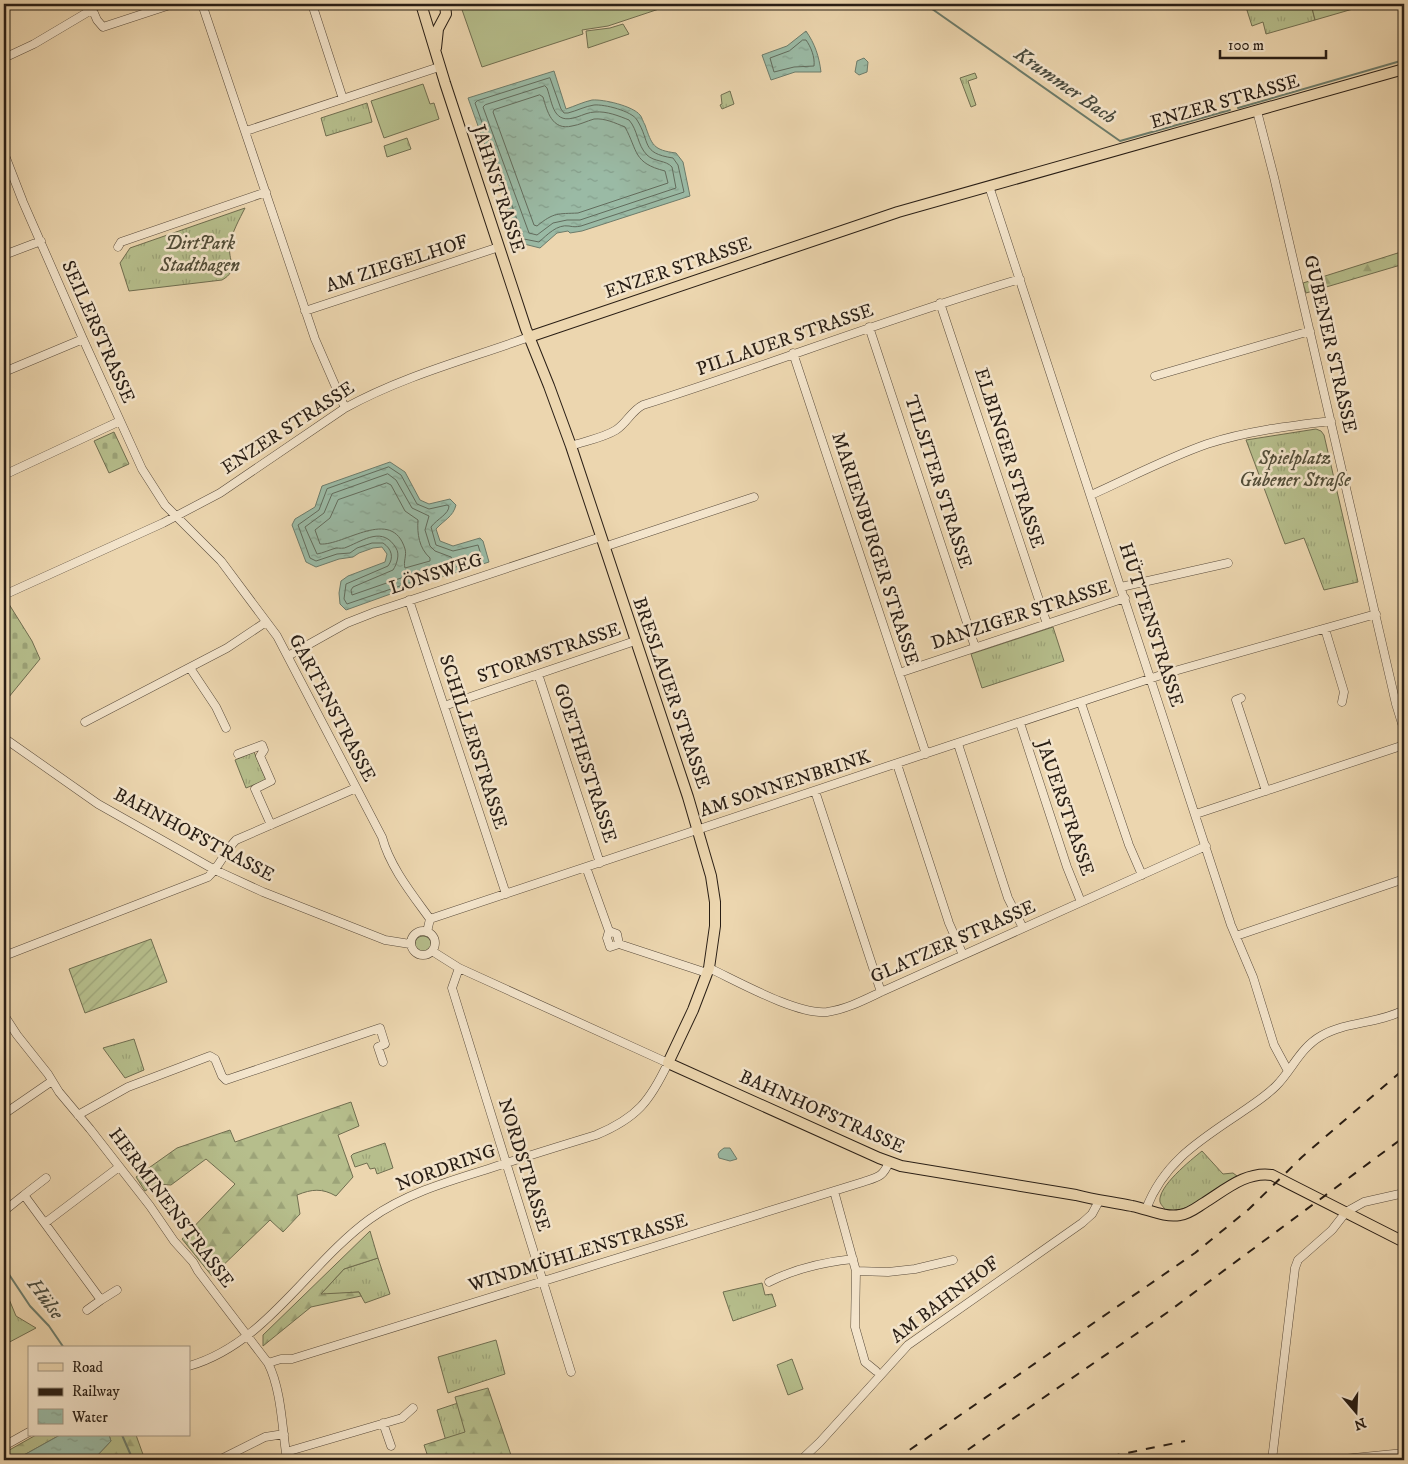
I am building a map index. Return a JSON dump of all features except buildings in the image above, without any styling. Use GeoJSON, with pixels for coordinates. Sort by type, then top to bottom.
{"type":"FeatureCollection","features":[{"type":"Feature","properties":{"kind":"main road","name":"JAHNSTRASSE"},"geometry":{"type":"LineString","coordinates":[[421,4],[439,67],[530,337]]}},
{"type":"Feature","properties":{"kind":"main road","name":"JAHNSTRASSE"},"geometry":{"type":"LineString","coordinates":[[435,52],[438,29],[446,14],[445,4]]}},
{"type":"Feature","properties":{"kind":"main road"},"geometry":{"type":"LineString","coordinates":[[426,19],[431,23],[443,21]]}},
{"type":"Feature","properties":{"kind":"main road","name":"ENZER STRASSE"},"geometry":{"type":"LineString","coordinates":[[530,337],[877,218],[1404,69]]}},
{"type":"Feature","properties":{"kind":"main road","name":"BRESLAUER STRASSE"},"geometry":{"type":"LineString","coordinates":[[530,337],[571,446],[698,830],[711,876],[715,902],[715,926],[708,970],[693,1010],[668,1062]]}},
{"type":"Feature","properties":{"kind":"main road","name":"BAHNHOFSTRASSE"},"geometry":{"type":"LineString","coordinates":[[668,1062],[889,1162],[917,1170],[1076,1195],[1165,1215],[1182,1215],[1191,1212],[1251,1175],[1262,1174],[1272,1175],[1346,1212]]}},
{"type":"Feature","properties":{"kind":"main road"},"geometry":{"type":"LineString","coordinates":[[1346,1212],[1404,1242]]}},
{"type":"Feature","properties":{"kind":"street"},"geometry":{"type":"LineString","coordinates":[[4,58],[34,44],[92,7],[102,27],[173,4]]}},
{"type":"Feature","properties":{"kind":"street"},"geometry":{"type":"LineString","coordinates":[[202,4],[305,312],[346,408]]}},
{"type":"Feature","properties":{"kind":"street"},"geometry":{"type":"LineString","coordinates":[[312,4],[343,99]]}},
{"type":"Feature","properties":{"kind":"street"},"geometry":{"type":"LineString","coordinates":[[246,131],[439,67]]}},
{"type":"Feature","properties":{"kind":"street","name":"GUBENER STRASSE"},"geometry":{"type":"LineString","coordinates":[[1257,111],[1276,184],[1396,704],[1404,730]]}},
{"type":"Feature","properties":{"kind":"street","name":"SEILERSTRASSE"},"geometry":{"type":"LineString","coordinates":[[4,153],[83,339],[142,469],[154,489],[176,516]]}},
{"type":"Feature","properties":{"kind":"street","name":"HÜTTENSTRASSE"},"geometry":{"type":"LineString","coordinates":[[989,186],[1236,936],[1253,976],[1274,1045],[1288,1071]]}},
{"type":"Feature","properties":{"kind":"street"},"geometry":{"type":"LineString","coordinates":[[118,247],[121,242],[266,192]]}},
{"type":"Feature","properties":{"kind":"street"},"geometry":{"type":"LineString","coordinates":[[4,255],[41,241]]}},
{"type":"Feature","properties":{"kind":"street","name":"AM ZIEGELHOF"},"geometry":{"type":"LineString","coordinates":[[305,312],[499,248]]}},
{"type":"Feature","properties":{"kind":"street","name":"PILLAUER STRASSE"},"geometry":{"type":"LineString","coordinates":[[571,446],[610,433],[619,428],[631,414],[643,405],[940,303],[1020,279]]}},
{"type":"Feature","properties":{"kind":"street","name":"ELBINGER STRASSE"},"geometry":{"type":"LineString","coordinates":[[940,303],[1047,624]]}},
{"type":"Feature","properties":{"kind":"street","name":"TILSITER STRASSE"},"geometry":{"type":"LineString","coordinates":[[869,327],[975,647]]}},
{"type":"Feature","properties":{"kind":"street"},"geometry":{"type":"LineString","coordinates":[[1155,376],[1310,331]]}},
{"type":"Feature","properties":{"kind":"street","name":"ENZER STRASSE"},"geometry":{"type":"LineString","coordinates":[[4,595],[176,516],[240,481],[346,408],[391,386],[530,337]]}},
{"type":"Feature","properties":{"kind":"street"},"geometry":{"type":"LineString","coordinates":[[4,372],[83,339]]}},
{"type":"Feature","properties":{"kind":"street","name":"MARIENBURGER STRASSE"},"geometry":{"type":"LineString","coordinates":[[793,353],[926,754]]}},
{"type":"Feature","properties":{"kind":"street"},"geometry":{"type":"LineString","coordinates":[[4,475],[120,421]]}},
{"type":"Feature","properties":{"kind":"street"},"geometry":{"type":"LineString","coordinates":[[1091,495],[1171,458],[1207,444],[1254,432],[1331,421]]}},
{"type":"Feature","properties":{"kind":"street"},"geometry":{"type":"LineString","coordinates":[[604,547],[754,497]]}},
{"type":"Feature","properties":{"kind":"street","name":"GARTENSTRASSE"},"geometry":{"type":"LineString","coordinates":[[176,516],[220,561],[266,622],[288,656],[382,837],[397,870],[430,919]]}},
{"type":"Feature","properties":{"kind":"street","name":"LÖNSWEG"},"geometry":{"type":"LineString","coordinates":[[288,656],[347,624],[409,600],[601,537]]}},
{"type":"Feature","properties":{"kind":"street"},"geometry":{"type":"LineString","coordinates":[[1121,587],[1228,562]]}},
{"type":"Feature","properties":{"kind":"street","name":"DANZIGER STRASSE"},"geometry":{"type":"LineString","coordinates":[[899,673],[1125,598]]}},
{"type":"Feature","properties":{"kind":"street","name":"SCHILLERSTRASSE"},"geometry":{"type":"LineString","coordinates":[[409,600],[506,894]]}},
{"type":"Feature","properties":{"kind":"street","name":"AM SONNENBRINK"},"geometry":{"type":"LineString","coordinates":[[430,919],[1151,679],[1376,614]]}},
{"type":"Feature","properties":{"kind":"street"},"geometry":{"type":"LineString","coordinates":[[85,722],[227,648],[266,622]]}},
{"type":"Feature","properties":{"kind":"street"},"geometry":{"type":"LineString","coordinates":[[1325,629],[1344,692],[1342,702]]}},
{"type":"Feature","properties":{"kind":"street","name":"STORMSTRASSE"},"geometry":{"type":"LineString","coordinates":[[444,706],[635,641]]}},
{"type":"Feature","properties":{"kind":"street"},"geometry":{"type":"LineString","coordinates":[[190,668],[216,706],[226,728]]}},
{"type":"Feature","properties":{"kind":"street","name":"GOETHESTRASSE"},"geometry":{"type":"LineString","coordinates":[[538,674],[600,863]]}},
{"type":"Feature","properties":{"kind":"street"},"geometry":{"type":"LineString","coordinates":[[1241,698],[1236,700],[1266,791]]}},
{"type":"Feature","properties":{"kind":"street"},"geometry":{"type":"LineString","coordinates":[[1082,703],[1128,845],[1142,875]]}},
{"type":"Feature","properties":{"kind":"street","name":"JAUERSTRASSE"},"geometry":{"type":"LineString","coordinates":[[1020,723],[1067,867],[1082,902]]}},
{"type":"Feature","properties":{"kind":"street","name":"BAHNHOFSTRASSE"},"geometry":{"type":"LineString","coordinates":[[4,738],[98,804],[215,870],[263,892],[385,940],[410,944]]}},
{"type":"Feature","properties":{"kind":"street"},"geometry":{"type":"LineString","coordinates":[[958,744],[1008,898],[1023,928]]}},
{"type":"Feature","properties":{"kind":"street"},"geometry":{"type":"LineString","coordinates":[[238,754],[262,745],[264,750],[260,756],[271,781],[255,789],[271,825]]}},
{"type":"Feature","properties":{"kind":"street"},"geometry":{"type":"LineString","coordinates":[[1196,814],[1404,746]]}},
{"type":"Feature","properties":{"kind":"street"},"geometry":{"type":"LineString","coordinates":[[897,764],[949,924],[963,955]]}},
{"type":"Feature","properties":{"kind":"street"},"geometry":{"type":"LineString","coordinates":[[4,956],[208,877],[236,840],[356,788]]}},
{"type":"Feature","properties":{"kind":"street"},"geometry":{"type":"LineString","coordinates":[[815,791],[881,992]]}},
{"type":"Feature","properties":{"kind":"street","name":"GLATZER STRASSE"},"geometry":{"type":"LineString","coordinates":[[586,868],[609,931],[617,934],[619,944],[708,970],[791,1006],[812,1012],[825,1012],[839,1010],[881,992],[1206,846]]}},
{"type":"Feature","properties":{"kind":"street"},"geometry":{"type":"LineString","coordinates":[[1236,936],[1404,879]]}},
{"type":"Feature","properties":{"kind":"street"},"geometry":{"type":"LineString","coordinates":[[427,932],[430,919]]}},
{"type":"Feature","properties":{"kind":"street"},"geometry":{"type":"LineString","coordinates":[[427,932],[435,940],[432,952],[421,955],[414,951],[410,944],[416,933],[427,932]]}},
{"type":"Feature","properties":{"kind":"street","name":"BAHNHOFSTRASSE"},"geometry":{"type":"LineString","coordinates":[[432,952],[459,968],[668,1062]]}},
{"type":"Feature","properties":{"kind":"street","name":"NORDSTRASSE"},"geometry":{"type":"LineString","coordinates":[[459,968],[452,988],[571,1372]]}},
{"type":"Feature","properties":{"kind":"street"},"geometry":{"type":"LineString","coordinates":[[1146,1210],[1159,1182],[1181,1155],[1277,1085],[1301,1052],[1311,1043],[1322,1035],[1336,1029],[1377,1020],[1404,1010]]}},
{"type":"Feature","properties":{"kind":"street","name":"HERMINENSTRASSE"},"geometry":{"type":"LineString","coordinates":[[4,1015],[71,1108],[150,1206],[174,1241],[193,1262],[268,1363],[273,1374],[286,1456]]}},
{"type":"Feature","properties":{"kind":"street"},"geometry":{"type":"LineString","coordinates":[[78,1115],[128,1087],[210,1056],[215,1059],[222,1076],[226,1080],[380,1028],[385,1044],[378,1047],[384,1062]]}},
{"type":"Feature","properties":{"kind":"street","name":"NORDRING"},"geometry":{"type":"LineString","coordinates":[[190,1366],[223,1353],[248,1336],[352,1233],[384,1210],[399,1201],[432,1187],[596,1135],[625,1121],[645,1103],[668,1062]]}},
{"type":"Feature","properties":{"kind":"street"},"geometry":{"type":"LineString","coordinates":[[4,1114],[52,1081]]}},
{"type":"Feature","properties":{"kind":"street","name":"WINDMÜHLENSTRASSE"},"geometry":{"type":"LineString","coordinates":[[268,1363],[281,1359],[292,1359],[879,1177],[884,1173],[889,1162]]}},
{"type":"Feature","properties":{"kind":"street"},"geometry":{"type":"LineString","coordinates":[[46,1223],[119,1167]]}},
{"type":"Feature","properties":{"kind":"street"},"geometry":{"type":"LineString","coordinates":[[4,1211],[46,1178]]}},
{"type":"Feature","properties":{"kind":"street"},"geometry":{"type":"LineString","coordinates":[[834,1191],[856,1271],[855,1327],[865,1362],[876,1371]]}},
{"type":"Feature","properties":{"kind":"street"},"geometry":{"type":"LineString","coordinates":[[1272,1460],[1295,1268],[1298,1260],[1332,1230],[1346,1212],[1364,1202],[1404,1193]]}},
{"type":"Feature","properties":{"kind":"street"},"geometry":{"type":"LineString","coordinates":[[24,1195],[101,1300]]}},
{"type":"Feature","properties":{"kind":"street","name":"AM BAHNHOF"},"geometry":{"type":"LineString","coordinates":[[801,1460],[908,1345],[1082,1223],[1092,1214],[1099,1201]]}},
{"type":"Feature","properties":{"kind":"street"},"geometry":{"type":"LineString","coordinates":[[769,1282],[783,1275],[852,1259]]}},
{"type":"Feature","properties":{"kind":"street"},"geometry":{"type":"LineString","coordinates":[[856,1271],[888,1272],[915,1269],[953,1260]]}},
{"type":"Feature","properties":{"kind":"street"},"geometry":{"type":"LineString","coordinates":[[87,1310],[117,1290]]}},
{"type":"Feature","properties":{"kind":"street"},"geometry":{"type":"LineString","coordinates":[[286,1456],[402,1418],[413,1408]]}},
{"type":"Feature","properties":{"kind":"street"},"geometry":{"type":"LineString","coordinates":[[384,1423],[391,1446]]}},
{"type":"Feature","properties":{"kind":"street"},"geometry":{"type":"LineString","coordinates":[[4,1446],[28,1433]]}},
{"type":"Feature","properties":{"kind":"street"},"geometry":{"type":"LineString","coordinates":[[219,1460],[265,1437],[284,1434]]}},
{"type":"Feature","properties":{"kind":"street"},"geometry":{"type":"LineString","coordinates":[[1333,1460],[1404,1454]]}},
{"type":"Feature","properties":{"kind":"green space"},"geometry":{"type":"Polygon","coordinates":[[[460,4],[674,4],[608,26],[582,30],[583,34],[482,67],[460,4]]]}},
{"type":"Feature","properties":{"kind":"green space"},"geometry":{"type":"Polygon","coordinates":[[[1245,4],[1311,4],[1315,20],[1266,34],[1263,22],[1252,26],[1245,4]]]}},
{"type":"Feature","properties":{"kind":"green space"},"geometry":{"type":"Polygon","coordinates":[[[1311,4],[1370,4],[1315,20],[1311,4]]]}},
{"type":"Feature","properties":{"kind":"green space"},"geometry":{"type":"Polygon","coordinates":[[[623,24],[629,34],[588,48],[586,31],[610,28],[623,24]]]}},
{"type":"Feature","properties":{"kind":"green space"},"geometry":{"type":"Polygon","coordinates":[[[975,73],[977,78],[968,81],[976,105],[971,107],[960,78],[975,73]]]}},
{"type":"Feature","properties":{"kind":"green space"},"geometry":{"type":"Polygon","coordinates":[[[423,84],[430,104],[434,103],[439,119],[384,138],[371,101],[423,84]]]}},
{"type":"Feature","properties":{"kind":"green space"},"geometry":{"type":"Polygon","coordinates":[[[730,91],[734,104],[722,109],[720,105],[722,104],[721,95],[730,91]]]}},
{"type":"Feature","properties":{"kind":"green space"},"geometry":{"type":"Polygon","coordinates":[[[367,103],[372,122],[326,136],[321,118],[367,103]]]}},
{"type":"Feature","properties":{"kind":"green space"},"geometry":{"type":"Polygon","coordinates":[[[407,138],[411,149],[387,157],[384,146],[407,138]]]}},
{"type":"Feature","properties":{"kind":"green space","name":"DirtPark Stadthagen"},"geometry":{"type":"Polygon","coordinates":[[[245,208],[231,241],[232,268],[222,280],[129,291],[120,263],[130,248],[245,208]]]}},
{"type":"Feature","properties":{"kind":"green space"},"geometry":{"type":"Polygon","coordinates":[[[1404,251],[1404,264],[1306,293],[1303,283],[1404,251]]]}},
{"type":"Feature","properties":{"kind":"green space","name":"Spielplatz Gubener Straße"},"geometry":{"type":"Polygon","coordinates":[[[1316,429],[1324,435],[1358,582],[1324,590],[1304,538],[1285,544],[1246,440],[1316,429]]]}},
{"type":"Feature","properties":{"kind":"green space"},"geometry":{"type":"Polygon","coordinates":[[[114,432],[129,464],[109,473],[94,441],[114,432]]]}},
{"type":"Feature","properties":{"kind":"green space"},"geometry":{"type":"Polygon","coordinates":[[[7,601],[32,641],[40,659],[4,703],[4,603],[7,601]]]}},
{"type":"Feature","properties":{"kind":"green space"},"geometry":{"type":"Polygon","coordinates":[[[1053,627],[1064,661],[982,688],[971,654],[1053,627]]]}},
{"type":"Feature","properties":{"kind":"green space"},"geometry":{"type":"Polygon","coordinates":[[[254,752],[266,780],[246,788],[235,760],[254,752]]]}},
{"type":"Feature","properties":{"kind":"green space"},"geometry":{"type":"Polygon","coordinates":[[[423,936],[431,944],[423,952],[415,944],[423,936]]]}},
{"type":"Feature","properties":{"kind":"green space"},"geometry":{"type":"Polygon","coordinates":[[[151,939],[167,982],[85,1013],[69,969],[151,939]]]}},
{"type":"Feature","properties":{"kind":"green space"},"geometry":{"type":"Polygon","coordinates":[[[134,1039],[144,1070],[125,1078],[103,1048],[134,1039]]]}},
{"type":"Feature","properties":{"kind":"green space"},"geometry":{"type":"Polygon","coordinates":[[[351,1102],[359,1126],[338,1135],[353,1177],[336,1196],[317,1190],[297,1195],[300,1214],[283,1232],[270,1220],[212,1276],[182,1239],[235,1184],[206,1159],[171,1185],[156,1184],[145,1191],[136,1177],[177,1148],[230,1130],[235,1142],[351,1102]]]}},
{"type":"Feature","properties":{"kind":"green space"},"geometry":{"type":"Polygon","coordinates":[[[385,1143],[393,1168],[377,1174],[375,1168],[370,1169],[367,1163],[355,1167],[351,1156],[353,1154],[385,1143]]]}},
{"type":"Feature","properties":{"kind":"green space"},"geometry":{"type":"Polygon","coordinates":[[[1202,1151],[1223,1174],[1233,1173],[1237,1176],[1195,1204],[1186,1208],[1167,1211],[1160,1202],[1160,1196],[1164,1189],[1176,1174],[1202,1151]]]}},
{"type":"Feature","properties":{"kind":"green space"},"geometry":{"type":"Polygon","coordinates":[[[370,1231],[378,1258],[344,1269],[321,1294],[359,1292],[361,1296],[311,1307],[263,1346],[263,1335],[370,1231]]]}},
{"type":"Feature","properties":{"kind":"green space"},"geometry":{"type":"Polygon","coordinates":[[[378,1258],[390,1294],[365,1303],[359,1292],[320,1295],[344,1269],[378,1258]]]}},
{"type":"Feature","properties":{"kind":"green space"},"geometry":{"type":"Polygon","coordinates":[[[762,1283],[765,1295],[772,1294],[776,1306],[733,1321],[723,1292],[762,1283]]]}},
{"type":"Feature","properties":{"kind":"green space"},"geometry":{"type":"Polygon","coordinates":[[[4,1287],[16,1316],[36,1328],[4,1345],[4,1287]]]}},
{"type":"Feature","properties":{"kind":"green space"},"geometry":{"type":"Polygon","coordinates":[[[496,1340],[505,1374],[448,1393],[438,1357],[496,1340]]]}},
{"type":"Feature","properties":{"kind":"green space"},"geometry":{"type":"Polygon","coordinates":[[[792,1359],[803,1389],[788,1395],[777,1365],[792,1359]]]}},
{"type":"Feature","properties":{"kind":"green space"},"geometry":{"type":"Polygon","coordinates":[[[488,1388],[512,1458],[546,1457],[544,1460],[429,1460],[424,1445],[465,1432],[455,1397],[488,1388]]]}},
{"type":"Feature","properties":{"kind":"green space"},"geometry":{"type":"Polygon","coordinates":[[[458,1403],[466,1433],[446,1441],[437,1410],[458,1403]]]}},
{"type":"Feature","properties":{"kind":"green space"},"geometry":{"type":"Polygon","coordinates":[[[34,1436],[58,1436],[15,1460],[4,1460],[4,1453],[34,1436]]]}},
{"type":"Feature","properties":{"kind":"green space"},"geometry":{"type":"Polygon","coordinates":[[[109,1436],[136,1436],[145,1460],[93,1460],[111,1441],[109,1436]]]}},
{"type":"Feature","properties":{"kind":"water"},"geometry":{"type":"Polygon","coordinates":[[[806,31],[816,50],[821,72],[795,72],[771,80],[762,55],[787,46],[806,31]]]}},
{"type":"Feature","properties":{"kind":"water"},"geometry":{"type":"Polygon","coordinates":[[[864,58],[868,62],[867,72],[859,75],[855,72],[857,61],[864,58]]]}},
{"type":"Feature","properties":{"kind":"water"},"geometry":{"type":"Polygon","coordinates":[[[554,71],[566,109],[597,100],[625,106],[640,115],[654,145],[662,150],[676,153],[683,162],[690,196],[582,231],[557,233],[540,248],[520,243],[468,98],[554,71]]]}},
{"type":"Feature","properties":{"kind":"water"},"geometry":{"type":"Polygon","coordinates":[[[390,462],[405,472],[420,500],[429,504],[450,499],[456,505],[450,515],[436,529],[440,541],[453,546],[480,538],[483,541],[489,562],[346,610],[340,604],[341,581],[348,576],[385,562],[387,554],[382,547],[373,548],[353,557],[339,559],[316,567],[306,562],[292,525],[295,519],[315,507],[322,486],[390,462]]]}},
{"type":"Feature","properties":{"kind":"water"},"geometry":{"type":"Polygon","coordinates":[[[724,1148],[730,1148],[737,1159],[730,1161],[719,1158],[718,1154],[724,1148]]]}},
{"type":"Feature","properties":{"kind":"water"},"geometry":{"type":"Polygon","coordinates":[[[58,1436],[109,1436],[111,1441],[93,1460],[15,1460],[58,1436]]]}},
{"type":"Feature","properties":{"kind":"waterway","name":"Krummer Bach"},"geometry":{"type":"LineString","coordinates":[[925,4],[1120,141],[1230,110]]}},
{"type":"Feature","properties":{"kind":"waterway","name":"Krummer Bach"},"geometry":{"type":"LineString","coordinates":[[1238,108],[1404,60]]}},
{"type":"Feature","properties":{"kind":"waterway","name":"Hülse"},"geometry":{"type":"LineString","coordinates":[[4,1267],[30,1306],[49,1326],[63,1346]]}},
{"type":"Feature","properties":{"kind":"waterway","name":"Hülse"},"geometry":{"type":"LineString","coordinates":[[122,1436],[133,1460]]}},
{"type":"Feature","properties":{"kind":"railway"},"geometry":{"type":"LineString","coordinates":[[895,1460],[1195,1253],[1249,1209],[1302,1157],[1404,1069]]}},
{"type":"Feature","properties":{"kind":"railway"},"geometry":{"type":"LineString","coordinates":[[953,1460],[1168,1312],[1404,1137]]}},
{"type":"Feature","properties":{"kind":"railway"},"geometry":{"type":"LineString","coordinates":[[1093,1460],[1185,1441]]}}]}
